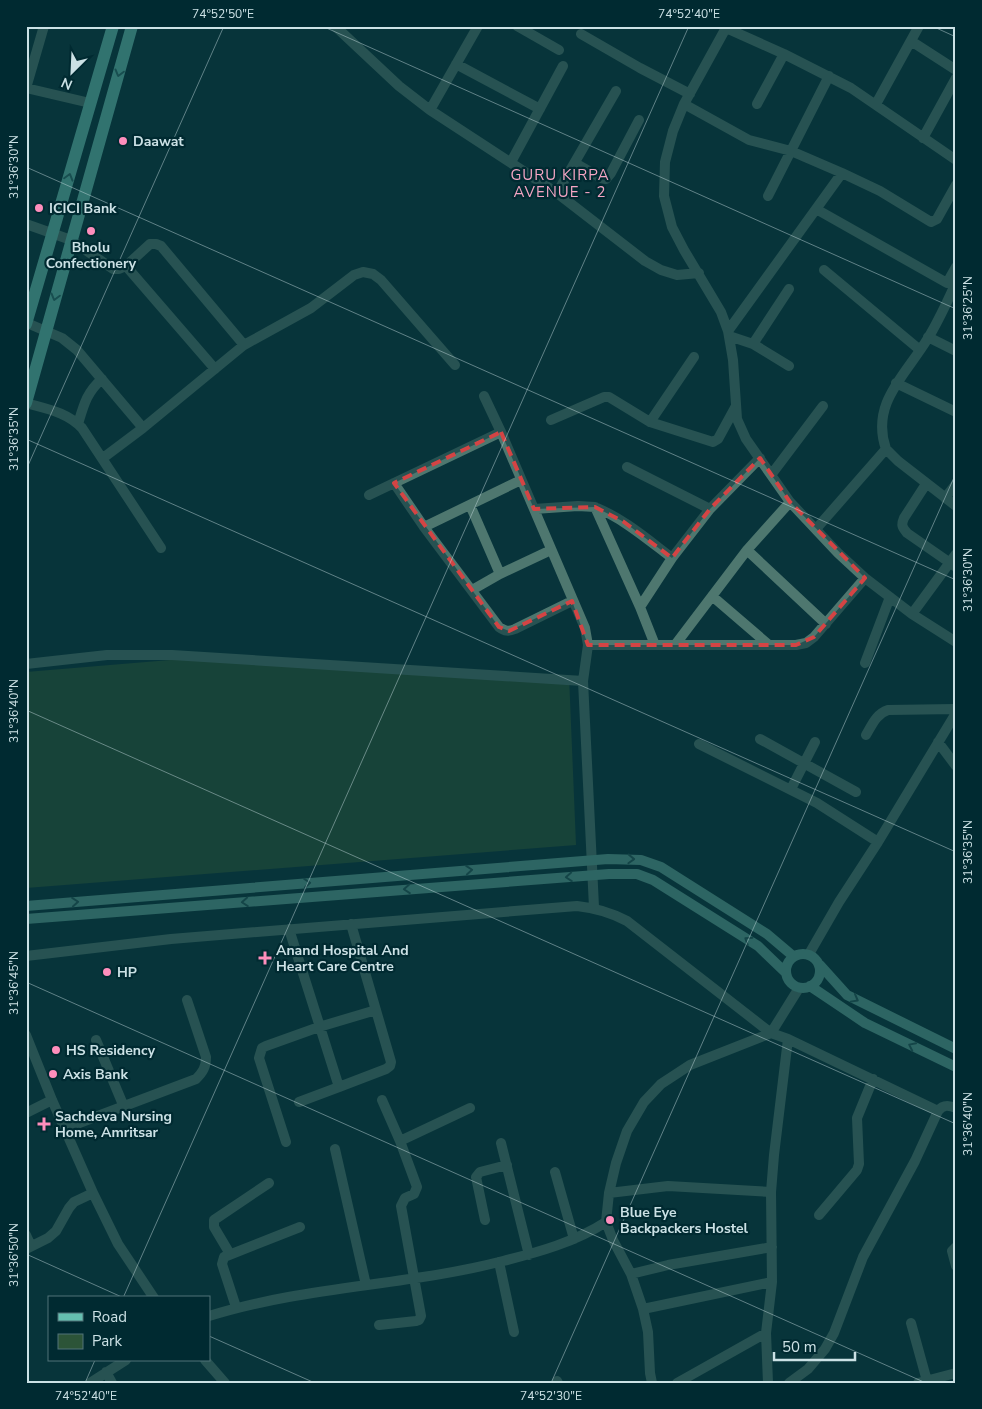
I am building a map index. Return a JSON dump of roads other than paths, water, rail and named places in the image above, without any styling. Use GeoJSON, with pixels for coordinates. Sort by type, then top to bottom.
{"type":"FeatureCollection","features":[{"type":"Feature","properties":{"kind":"main road"},"geometry":{"type":"LineString","coordinates":[[26,324],[113,26]]}},
{"type":"Feature","properties":{"kind":"main road"},"geometry":{"type":"LineString","coordinates":[[26,403],[132,26]]}},
{"type":"Feature","properties":{"kind":"main road"},"geometry":{"type":"LineString","coordinates":[[26,906],[591,860],[641,860],[661,867],[767,934],[793,956]]}},
{"type":"Feature","properties":{"kind":"main road"},"geometry":{"type":"LineString","coordinates":[[26,919],[593,875],[637,874],[653,880],[758,946],[785,972],[789,982],[798,988],[810,986],[818,980],[820,965]]}},
{"type":"Feature","properties":{"kind":"main road"},"geometry":{"type":"LineString","coordinates":[[785,972],[788,960],[793,956],[804,953],[810,954],[847,994],[956,1049]]}},
{"type":"Feature","properties":{"kind":"main road"},"geometry":{"type":"LineString","coordinates":[[810,986],[865,1023],[956,1067]]}},
{"type":"Feature","properties":{"kind":"street"},"geometry":{"type":"LineString","coordinates":[[44,26],[26,88],[90,103]]}},
{"type":"Feature","properties":{"kind":"street"},"geometry":{"type":"LineString","coordinates":[[335,26],[399,86],[430,110],[557,193],[645,261],[661,270],[677,275],[699,273]]}},
{"type":"Feature","properties":{"kind":"street"},"geometry":{"type":"LineString","coordinates":[[430,110],[478,26]]}},
{"type":"Feature","properties":{"kind":"street"},"geometry":{"type":"LineString","coordinates":[[517,26],[559,50]]}},
{"type":"Feature","properties":{"kind":"street"},"geometry":{"type":"LineString","coordinates":[[876,104],[919,26]]}},
{"type":"Feature","properties":{"kind":"street"},"geometry":{"type":"LineString","coordinates":[[956,160],[851,88],[830,76],[726,27],[684,104],[673,131],[665,162],[664,196],[672,227],[721,312],[733,360],[737,419],[746,439],[790,502],[838,553],[865,578],[912,614],[956,642]]}},
{"type":"Feature","properties":{"kind":"street"},"geometry":{"type":"LineString","coordinates":[[581,34],[690,94]]}},
{"type":"Feature","properties":{"kind":"street"},"geometry":{"type":"LineString","coordinates":[[911,41],[956,70]]}},
{"type":"Feature","properties":{"kind":"street"},"geometry":{"type":"LineString","coordinates":[[757,104],[784,54]]}},
{"type":"Feature","properties":{"kind":"street"},"geometry":{"type":"LineString","coordinates":[[456,64],[540,109]]}},
{"type":"Feature","properties":{"kind":"street"},"geometry":{"type":"LineString","coordinates":[[511,162],[562,66]]}},
{"type":"Feature","properties":{"kind":"street"},"geometry":{"type":"LineString","coordinates":[[768,196],[830,76]]}},
{"type":"Feature","properties":{"kind":"street"},"geometry":{"type":"LineString","coordinates":[[924,138],[956,78]]}},
{"type":"Feature","properties":{"kind":"street"},"geometry":{"type":"LineString","coordinates":[[557,193],[616,91]]}},
{"type":"Feature","properties":{"kind":"street"},"geometry":{"type":"LineString","coordinates":[[684,104],[749,140],[791,151],[880,191],[931,222],[935,222],[955,188]]}},
{"type":"Feature","properties":{"kind":"street"},"geometry":{"type":"LineString","coordinates":[[575,163],[601,178],[606,178],[611,173],[640,120]]}},
{"type":"Feature","properties":{"kind":"street"},"geometry":{"type":"LineString","coordinates":[[728,334],[842,173]]}},
{"type":"Feature","properties":{"kind":"street"},"geometry":{"type":"LineString","coordinates":[[816,209],[952,286]]}},
{"type":"Feature","properties":{"kind":"street"},"geometry":{"type":"LineString","coordinates":[[26,224],[71,240],[113,269],[126,266],[150,244],[161,246],[244,345]]}},
{"type":"Feature","properties":{"kind":"street"},"geometry":{"type":"LineString","coordinates":[[126,266],[215,369]]}},
{"type":"Feature","properties":{"kind":"street"},"geometry":{"type":"LineString","coordinates":[[956,267],[952,286],[928,338],[896,383],[889,396],[880,424],[881,436],[886,449],[926,484],[956,506]]}},
{"type":"Feature","properties":{"kind":"street"},"geometry":{"type":"LineString","coordinates":[[824,270],[920,350]]}},
{"type":"Feature","properties":{"kind":"street"},"geometry":{"type":"LineString","coordinates":[[103,458],[143,428],[244,345],[311,308],[354,275],[363,272],[373,274],[381,280],[455,366]]}},
{"type":"Feature","properties":{"kind":"street"},"geometry":{"type":"LineString","coordinates":[[753,344],[789,289]]}},
{"type":"Feature","properties":{"kind":"street"},"geometry":{"type":"LineString","coordinates":[[26,324],[46,330],[62,338],[77,350],[143,428]]}},
{"type":"Feature","properties":{"kind":"street"},"geometry":{"type":"LineString","coordinates":[[728,334],[753,344],[789,366]]}},
{"type":"Feature","properties":{"kind":"street"},"geometry":{"type":"LineString","coordinates":[[928,338],[956,351]]}},
{"type":"Feature","properties":{"kind":"street"},"geometry":{"type":"LineString","coordinates":[[650,422],[694,358]]}},
{"type":"Feature","properties":{"kind":"street"},"geometry":{"type":"LineString","coordinates":[[78,424],[88,394],[102,379]]}},
{"type":"Feature","properties":{"kind":"street"},"geometry":{"type":"LineString","coordinates":[[896,383],[956,412]]}},
{"type":"Feature","properties":{"kind":"street"},"geometry":{"type":"LineString","coordinates":[[484,396],[585,628],[588,644],[583,680],[594,907]]}},
{"type":"Feature","properties":{"kind":"street"},"geometry":{"type":"LineString","coordinates":[[551,420],[604,397],[609,397],[650,422],[713,442],[718,439],[736,406]]}},
{"type":"Feature","properties":{"kind":"street"},"geometry":{"type":"LineString","coordinates":[[26,403],[61,413],[70,417],[78,424],[103,458],[161,548]]}},
{"type":"Feature","properties":{"kind":"street"},"geometry":{"type":"LineString","coordinates":[[771,475],[822,406]]}},
{"type":"Feature","properties":{"kind":"street"},"geometry":{"type":"LineString","coordinates":[[369,495],[501,432]]}},
{"type":"Feature","properties":{"kind":"street"},"geometry":{"type":"LineString","coordinates":[[816,530],[886,449]]}},
{"type":"Feature","properties":{"kind":"street"},"geometry":{"type":"LineString","coordinates":[[640,607],[672,558],[710,509],[760,458]]}},
{"type":"Feature","properties":{"kind":"street"},"geometry":{"type":"LineString","coordinates":[[627,467],[710,509]]}},
{"type":"Feature","properties":{"kind":"street"},"geometry":{"type":"LineString","coordinates":[[424,528],[521,480]]}},
{"type":"Feature","properties":{"kind":"street"},"geometry":{"type":"LineString","coordinates":[[394,483],[424,528],[499,627],[510,631],[572,600]]}},
{"type":"Feature","properties":{"kind":"street"},"geometry":{"type":"LineString","coordinates":[[912,614],[954,561],[902,528],[904,518],[926,484]]}},
{"type":"Feature","properties":{"kind":"street"},"geometry":{"type":"LineString","coordinates":[[945,498],[956,484]]}},
{"type":"Feature","properties":{"kind":"street"},"geometry":{"type":"LineString","coordinates":[[675,645],[747,550],[790,502]]}},
{"type":"Feature","properties":{"kind":"street"},"geometry":{"type":"LineString","coordinates":[[470,505],[500,574]]}},
{"type":"Feature","properties":{"kind":"street"},"geometry":{"type":"LineString","coordinates":[[534,510],[578,506],[595,507],[608,512],[624,522],[672,558]]}},
{"type":"Feature","properties":{"kind":"street"},"geometry":{"type":"LineString","coordinates":[[595,507],[655,645]]}},
{"type":"Feature","properties":{"kind":"street"},"geometry":{"type":"LineString","coordinates":[[472,590],[500,574],[551,550]]}},
{"type":"Feature","properties":{"kind":"street"},"geometry":{"type":"LineString","coordinates":[[747,550],[826,624]]}},
{"type":"Feature","properties":{"kind":"street"},"geometry":{"type":"LineString","coordinates":[[588,644],[796,645],[806,643],[826,624],[865,578]]}},
{"type":"Feature","properties":{"kind":"street"},"geometry":{"type":"LineString","coordinates":[[712,596],[769,645]]}},
{"type":"Feature","properties":{"kind":"street"},"geometry":{"type":"LineString","coordinates":[[865,663],[890,597]]}},
{"type":"Feature","properties":{"kind":"street"},"geometry":{"type":"LineString","coordinates":[[26,664],[107,655],[172,654],[583,680]]}},
{"type":"Feature","properties":{"kind":"street"},"geometry":{"type":"LineString","coordinates":[[866,735],[877,717],[882,712],[888,710],[956,709]]}},
{"type":"Feature","properties":{"kind":"street"},"geometry":{"type":"LineString","coordinates":[[810,954],[956,713]]}},
{"type":"Feature","properties":{"kind":"street"},"geometry":{"type":"LineString","coordinates":[[760,739],[856,792]]}},
{"type":"Feature","properties":{"kind":"street"},"geometry":{"type":"LineString","coordinates":[[792,789],[815,742]]}},
{"type":"Feature","properties":{"kind":"street"},"geometry":{"type":"LineString","coordinates":[[938,742],[956,766]]}},
{"type":"Feature","properties":{"kind":"street"},"geometry":{"type":"LineString","coordinates":[[700,744],[792,789],[839,815],[878,842]]}},
{"type":"Feature","properties":{"kind":"street"},"geometry":{"type":"LineString","coordinates":[[26,956],[171,939],[577,906],[594,907],[611,912],[627,921],[771,1033],[788,1038],[938,1111]]}},
{"type":"Feature","properties":{"kind":"street"},"geometry":{"type":"LineString","coordinates":[[299,1102],[390,1066],[376,1010],[350,924]]}},
{"type":"Feature","properties":{"kind":"street"},"geometry":{"type":"LineString","coordinates":[[288,929],[339,1087]]}},
{"type":"Feature","properties":{"kind":"street"},"geometry":{"type":"LineString","coordinates":[[651,1382],[648,1332],[643,1308],[631,1274],[606,1222],[609,1193],[616,1163],[627,1131],[644,1102],[661,1084],[690,1066],[771,1033],[798,988]]}},
{"type":"Feature","properties":{"kind":"street"},"geometry":{"type":"LineString","coordinates":[[66,1128],[196,1079],[202,1074],[206,1065],[206,1057],[188,1000]]}},
{"type":"Feature","properties":{"kind":"street"},"geometry":{"type":"LineString","coordinates":[[286,1142],[259,1058],[260,1053],[266,1046],[319,1027],[376,1010]]}},
{"type":"Feature","properties":{"kind":"street"},"geometry":{"type":"LineString","coordinates":[[26,1035],[52,1100],[118,1244],[153,1296]]}},
{"type":"Feature","properties":{"kind":"street"},"geometry":{"type":"LineString","coordinates":[[768,1383],[766,1333],[772,1282],[771,1192],[788,1038]]}},
{"type":"Feature","properties":{"kind":"street"},"geometry":{"type":"LineString","coordinates":[[96,1040],[124,1107]]}},
{"type":"Feature","properties":{"kind":"street"},"geometry":{"type":"LineString","coordinates":[[819,1215],[857,1170],[859,1158],[857,1118],[873,1079]]}},
{"type":"Feature","properties":{"kind":"street"},"geometry":{"type":"LineString","coordinates":[[26,1113],[52,1100]]}},
{"type":"Feature","properties":{"kind":"street"},"geometry":{"type":"LineString","coordinates":[[379,1325],[416,1321],[421,1318],[401,1206],[404,1198],[414,1194],[417,1187],[382,1100]]}},
{"type":"Feature","properties":{"kind":"street"},"geometry":{"type":"LineString","coordinates":[[789,1383],[808,1369],[825,1349],[834,1333],[863,1257],[915,1161],[938,1111],[946,1105],[956,1108]]}},
{"type":"Feature","properties":{"kind":"street"},"geometry":{"type":"LineString","coordinates":[[400,1141],[470,1108]]}},
{"type":"Feature","properties":{"kind":"street"},"geometry":{"type":"LineString","coordinates":[[501,1143],[529,1255]]}},
{"type":"Feature","properties":{"kind":"street"},"geometry":{"type":"LineString","coordinates":[[335,1149],[366,1285]]}},
{"type":"Feature","properties":{"kind":"street"},"geometry":{"type":"LineString","coordinates":[[485,1220],[476,1177],[480,1172],[507,1165]]}},
{"type":"Feature","properties":{"kind":"street"},"geometry":{"type":"LineString","coordinates":[[556,1172],[574,1239]]}},
{"type":"Feature","properties":{"kind":"street"},"geometry":{"type":"LineString","coordinates":[[230,1254],[214,1227],[214,1220],[269,1183]]}},
{"type":"Feature","properties":{"kind":"street"},"geometry":{"type":"LineString","coordinates":[[609,1193],[668,1186],[771,1192]]}},
{"type":"Feature","properties":{"kind":"street"},"geometry":{"type":"LineString","coordinates":[[26,1235],[29,1247],[56,1231],[74,1202],[93,1192]]}},
{"type":"Feature","properties":{"kind":"street"},"geometry":{"type":"LineString","coordinates":[[210,1316],[236,1308],[311,1293],[414,1279],[529,1255],[587,1234],[606,1222]]}},
{"type":"Feature","properties":{"kind":"street"},"geometry":{"type":"LineString","coordinates":[[236,1308],[222,1264],[224,1257],[300,1227]]}},
{"type":"Feature","properties":{"kind":"street"},"geometry":{"type":"LineString","coordinates":[[631,1274],[668,1265],[772,1247]]}},
{"type":"Feature","properties":{"kind":"street"},"geometry":{"type":"LineString","coordinates":[[956,1247],[952,1251],[956,1266]]}},
{"type":"Feature","properties":{"kind":"street"},"geometry":{"type":"LineString","coordinates":[[499,1262],[514,1332]]}},
{"type":"Feature","properties":{"kind":"street"},"geometry":{"type":"LineString","coordinates":[[643,1308],[772,1282]]}},
{"type":"Feature","properties":{"kind":"street"},"geometry":{"type":"LineString","coordinates":[[911,1323],[922,1382],[956,1373]]}},
{"type":"Feature","properties":{"kind":"street"},"geometry":{"type":"LineString","coordinates":[[677,1383],[766,1333]]}},
{"type":"Feature","properties":{"kind":"street"},"geometry":{"type":"LineString","coordinates":[[90,1383],[123,1362]]}},
{"type":"Feature","properties":{"kind":"street"},"geometry":{"type":"LineString","coordinates":[[207,1362],[225,1383]]}},
{"type":"Feature","properties":{"kind":"street"},"geometry":{"type":"LineString","coordinates":[[106,1372],[112,1383]]}},
{"type":"Feature","properties":{"kind":"place","name":"Daawat"},"geometry":{"type":"Point","coordinates":[123,141]}},
{"type":"Feature","properties":{"kind":"place","name":"ICICI Bank"},"geometry":{"type":"Point","coordinates":[39,208]}},
{"type":"Feature","properties":{"kind":"place","name":"Bholu Confectionery"},"geometry":{"type":"Point","coordinates":[91,231]}},
{"type":"Feature","properties":{"kind":"place","name":"Anand Hospital And Heart Care Centre"},"geometry":{"type":"Point","coordinates":[265,958]}},
{"type":"Feature","properties":{"kind":"place","name":"HP"},"geometry":{"type":"Point","coordinates":[107,972]}},
{"type":"Feature","properties":{"kind":"place","name":"HS Residency"},"geometry":{"type":"Point","coordinates":[56,1050]}},
{"type":"Feature","properties":{"kind":"place","name":"Axis Bank"},"geometry":{"type":"Point","coordinates":[53,1074]}},
{"type":"Feature","properties":{"kind":"place","name":"Sachdeva Nursing Home, Amritsar"},"geometry":{"type":"Point","coordinates":[44,1124]}},
{"type":"Feature","properties":{"kind":"place","name":"Blue Eye Backpackers Hostel"},"geometry":{"type":"Point","coordinates":[610,1220]}},
{"type":"Feature","properties":{"kind":"district","name":"GURU KIRPA AVENUE - 2"},"geometry":{"type":"Point","coordinates":[560,184]}}]}
